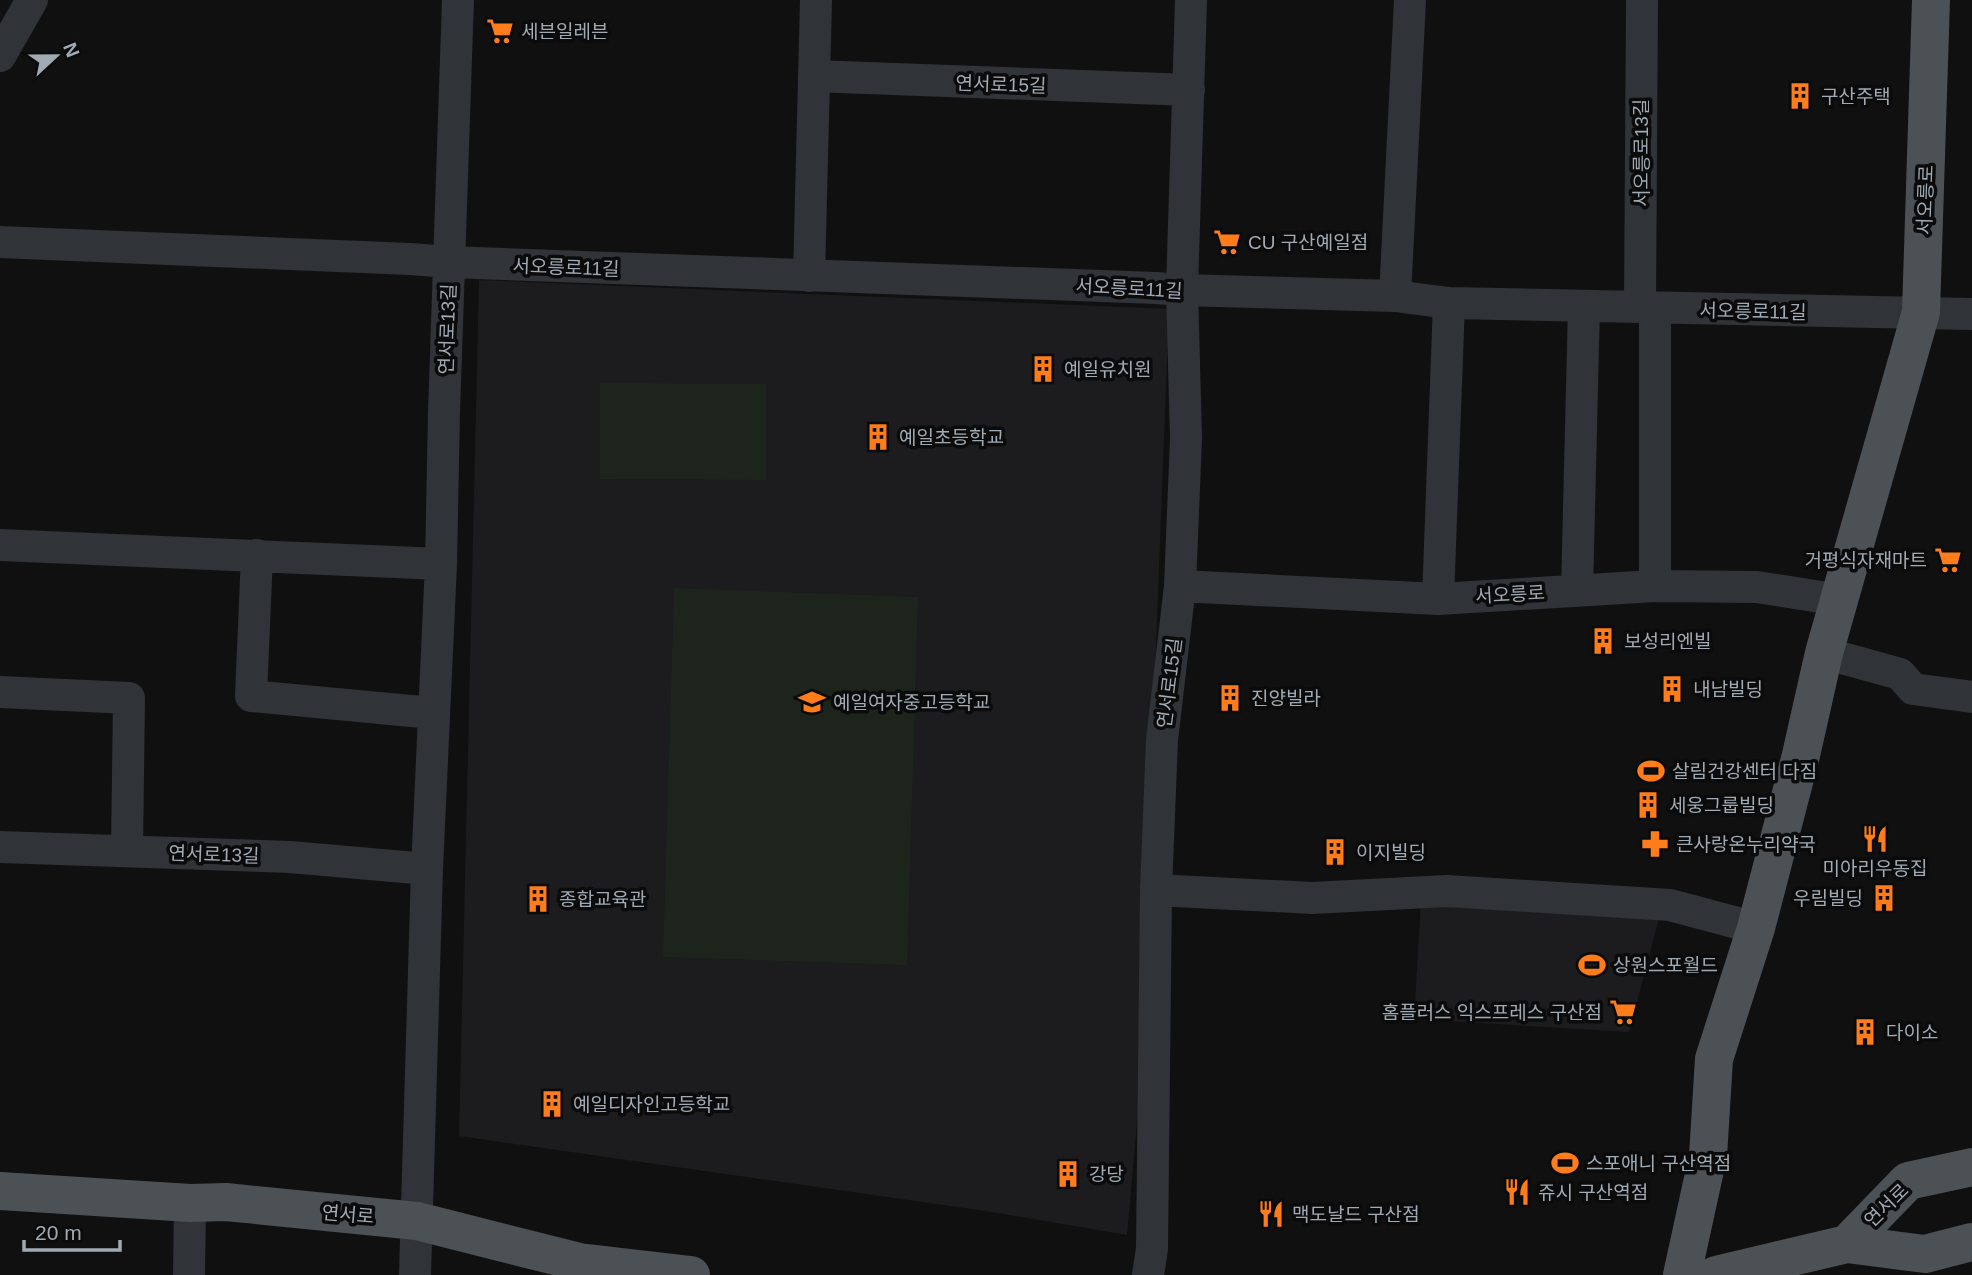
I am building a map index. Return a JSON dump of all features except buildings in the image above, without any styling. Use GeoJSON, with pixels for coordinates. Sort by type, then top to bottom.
{"type":"FeatureCollection","features":[{"type":"Feature","properties":{"kind":"main road","name":"서오릉로"},"geometry":{"type":"LineString","coordinates":[[1682,1275],[1708,1156],[1714,1059],[1756,928],[1801,755],[1824,653],[1921,312],[1931,0]]}},
{"type":"Feature","properties":{"kind":"main road","name":"연서로"},"geometry":{"type":"LineString","coordinates":[[1847,1244],[1908,1181],[1972,1167]]}},
{"type":"Feature","properties":{"kind":"main road","name":"연서로"},"geometry":{"type":"LineString","coordinates":[[0,1191],[190,1203],[226,1202],[417,1221],[579,1262],[691,1275]]}},
{"type":"Feature","properties":{"kind":"main road","name":"연서로"},"geometry":{"type":"LineString","coordinates":[[1716,1275],[1847,1244],[1925,1254],[1972,1242]]}},
{"type":"Feature","properties":{"kind":"street"},"geometry":{"type":"LineString","coordinates":[[0,56],[32,0]]}},
{"type":"Feature","properties":{"kind":"street","name":"연서로13길"},"geometry":{"type":"LineString","coordinates":[[415,1275],[458,0]]}},
{"type":"Feature","properties":{"kind":"street"},"geometry":{"type":"LineString","coordinates":[[805,0],[816,0],[808,276]]}},
{"type":"Feature","properties":{"kind":"street","name":"연서로15길"},"geometry":{"type":"LineString","coordinates":[[1148,1275],[1152,1249],[1156,890],[1162,740],[1180,586],[1186,438],[1182,290],[1191,0]]}},
{"type":"Feature","properties":{"kind":"street"},"geometry":{"type":"LineString","coordinates":[[1395,296],[1410,0]]}},
{"type":"Feature","properties":{"kind":"street","name":"서오릉로13길"},"geometry":{"type":"LineString","coordinates":[[1642,0],[1655,586]]}},
{"type":"Feature","properties":{"kind":"street","name":"연서로15길"},"geometry":{"type":"LineString","coordinates":[[814,76],[1189,90]]}},
{"type":"Feature","properties":{"kind":"street","name":"연서로13길"},"geometry":{"type":"LineString","coordinates":[[0,242],[410,258],[450,262]]}},
{"type":"Feature","properties":{"kind":"street","name":"서오릉로11길"},"geometry":{"type":"LineString","coordinates":[[450,262],[1395,296],[1449,303],[1972,314]]}},
{"type":"Feature","properties":{"kind":"street"},"geometry":{"type":"LineString","coordinates":[[1438,599],[1449,303]]}},
{"type":"Feature","properties":{"kind":"street"},"geometry":{"type":"LineString","coordinates":[[1577,591],[1584,306]]}},
{"type":"Feature","properties":{"kind":"street"},"geometry":{"type":"LineString","coordinates":[[0,545],[441,564]]}},
{"type":"Feature","properties":{"kind":"street"},"geometry":{"type":"LineString","coordinates":[[257,555],[251,696],[433,713]]}},
{"type":"Feature","properties":{"kind":"street","name":"서오릉로"},"geometry":{"type":"LineString","coordinates":[[1180,586],[1438,599],[1655,586],[1757,587],[1839,600]]}},
{"type":"Feature","properties":{"kind":"street"},"geometry":{"type":"LineString","coordinates":[[1824,653],[1900,674],[1913,689],[1972,697]]}},
{"type":"Feature","properties":{"kind":"street"},"geometry":{"type":"LineString","coordinates":[[0,692],[129,698],[127,851]]}},
{"type":"Feature","properties":{"kind":"street","name":"연서로13길"},"geometry":{"type":"LineString","coordinates":[[0,847],[290,857],[427,869]]}},
{"type":"Feature","properties":{"kind":"street"},"geometry":{"type":"LineString","coordinates":[[1156,890],[1312,898],[1447,891],[1670,905],[1756,928]]}},
{"type":"Feature","properties":{"kind":"street"},"geometry":{"type":"LineString","coordinates":[[188,1275],[190,1203]]}},
{"type":"Feature","properties":{"kind":"shaded area","name":"예일여자중고등학교"},"geometry":{"type":"Polygon","coordinates":[[[479,280],[1169,309],[1138,1111],[1127,1235],[986,1211],[459,1136],[479,280]]]}},
{"type":"Feature","properties":{"kind":"shaded area"},"geometry":{"type":"Polygon","coordinates":[[[600,383],[766,384],[766,480],[600,479],[600,383]]]}},
{"type":"Feature","properties":{"kind":"shaded area"},"geometry":{"type":"Polygon","coordinates":[[[674,588],[918,597],[907,965],[663,957],[674,588]]]}},
{"type":"Feature","properties":{"kind":"shaded area"},"geometry":{"type":"Polygon","coordinates":[[[1421,901],[1661,911],[1629,1032],[1414,1019],[1421,901]]]}},
{"type":"Feature","properties":{"kind":"place","name":"세븐일레븐"},"geometry":{"type":"Point","coordinates":[500,31]}},
{"type":"Feature","properties":{"kind":"place","name":"구산주택"},"geometry":{"type":"Point","coordinates":[1800,96]}},
{"type":"Feature","properties":{"kind":"place","name":"CU 구산예일점"},"geometry":{"type":"Point","coordinates":[1227,242]}},
{"type":"Feature","properties":{"kind":"place","name":"예일유치원"},"geometry":{"type":"Point","coordinates":[1043,369]}},
{"type":"Feature","properties":{"kind":"place","name":"예일초등학교"},"geometry":{"type":"Point","coordinates":[878,437]}},
{"type":"Feature","properties":{"kind":"place","name":"거평식자재마트"},"geometry":{"type":"Point","coordinates":[1948,560]}},
{"type":"Feature","properties":{"kind":"place","name":"보성리엔빌"},"geometry":{"type":"Point","coordinates":[1603,641]}},
{"type":"Feature","properties":{"kind":"place","name":"내남빌딩"},"geometry":{"type":"Point","coordinates":[1672,689]}},
{"type":"Feature","properties":{"kind":"place","name":"진양빌라"},"geometry":{"type":"Point","coordinates":[1230,698]}},
{"type":"Feature","properties":{"kind":"place","name":"예일여자중고등학교"},"geometry":{"type":"Point","coordinates":[812,702]}},
{"type":"Feature","properties":{"kind":"place","name":"살림건강센터 다짐"},"geometry":{"type":"Point","coordinates":[1651,771]}},
{"type":"Feature","properties":{"kind":"place","name":"세웅그룹빌딩"},"geometry":{"type":"Point","coordinates":[1648,805]}},
{"type":"Feature","properties":{"kind":"place","name":"미아리우동집"},"geometry":{"type":"Point","coordinates":[1875,839]}},
{"type":"Feature","properties":{"kind":"place","name":"큰사랑온누리약국"},"geometry":{"type":"Point","coordinates":[1655,844]}},
{"type":"Feature","properties":{"kind":"place","name":"이지빌딩"},"geometry":{"type":"Point","coordinates":[1335,852]}},
{"type":"Feature","properties":{"kind":"place","name":"우림빌딩"},"geometry":{"type":"Point","coordinates":[1884,898]}},
{"type":"Feature","properties":{"kind":"place","name":"종합교육관"},"geometry":{"type":"Point","coordinates":[538,899]}},
{"type":"Feature","properties":{"kind":"place","name":"상원스포월드"},"geometry":{"type":"Point","coordinates":[1592,965]}},
{"type":"Feature","properties":{"kind":"place","name":"홈플러스 익스프레스 구산점"},"geometry":{"type":"Point","coordinates":[1623,1012]}},
{"type":"Feature","properties":{"kind":"place","name":"다이소"},"geometry":{"type":"Point","coordinates":[1865,1032]}},
{"type":"Feature","properties":{"kind":"place","name":"예일디자인고등학교"},"geometry":{"type":"Point","coordinates":[552,1104]}},
{"type":"Feature","properties":{"kind":"place","name":"스포애니 구산역점"},"geometry":{"type":"Point","coordinates":[1565,1163]}},
{"type":"Feature","properties":{"kind":"place","name":"강당"},"geometry":{"type":"Point","coordinates":[1068,1174]}},
{"type":"Feature","properties":{"kind":"place","name":"쥬시 구산역점"},"geometry":{"type":"Point","coordinates":[1517,1192]}},
{"type":"Feature","properties":{"kind":"place","name":"맥도날드 구산점"},"geometry":{"type":"Point","coordinates":[1271,1214]}}]}
